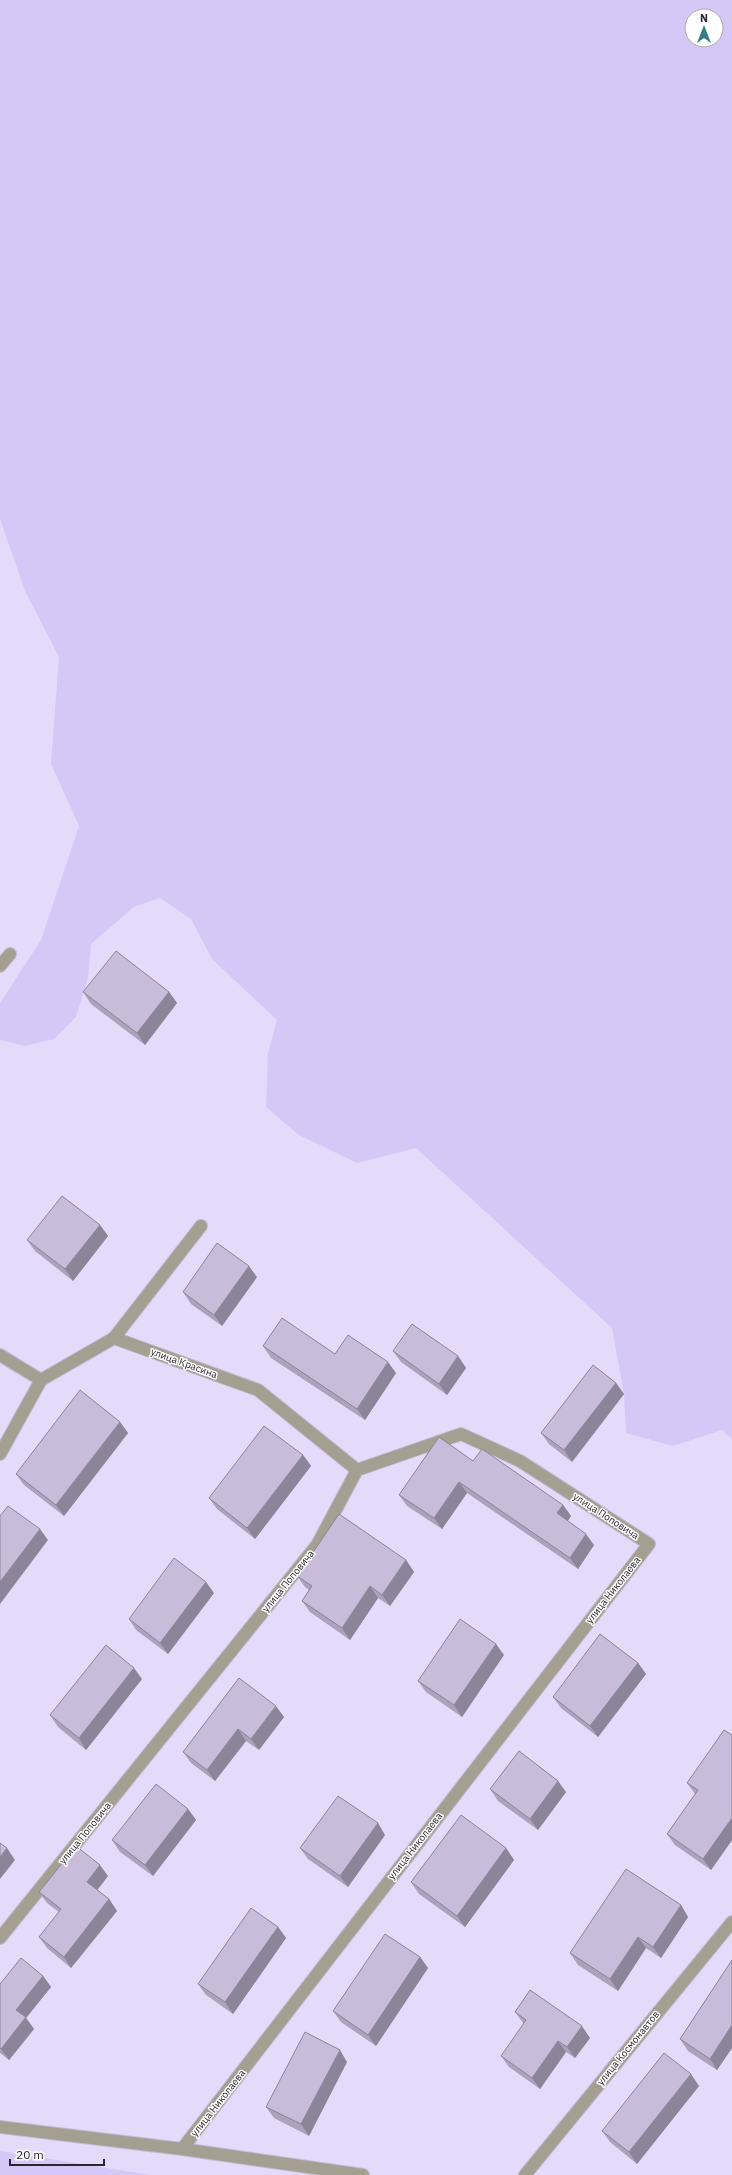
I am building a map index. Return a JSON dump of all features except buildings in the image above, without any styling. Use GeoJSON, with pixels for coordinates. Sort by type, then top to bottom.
{"type":"FeatureCollection","features":[{"type":"Feature","properties":{"kind":"street"},"geometry":{"type":"LineString","coordinates":[[0,966],[10,954]]}},
{"type":"Feature","properties":{"kind":"street"},"geometry":{"type":"LineString","coordinates":[[0,1454],[41,1380],[114,1338],[201,1226]]}},
{"type":"Feature","properties":{"kind":"street","name":"улица Красина"},"geometry":{"type":"LineString","coordinates":[[114,1338],[258,1390],[357,1470]]}},
{"type":"Feature","properties":{"kind":"street"},"geometry":{"type":"LineString","coordinates":[[0,1355],[41,1380]]}},
{"type":"Feature","properties":{"kind":"street","name":"улица Поповича"},"geometry":{"type":"LineString","coordinates":[[0,1938],[317,1545],[357,1470],[461,1434],[520,1461],[649,1544]]}},
{"type":"Feature","properties":{"kind":"street","name":"улица Николаева"},"geometry":{"type":"LineString","coordinates":[[182,2149],[649,1544]]}},
{"type":"Feature","properties":{"kind":"street","name":"улица Космонавтов"},"geometry":{"type":"LineString","coordinates":[[525,2175],[732,1922]]}},
{"type":"Feature","properties":{"kind":"street"},"geometry":{"type":"LineString","coordinates":[[0,2126],[182,2149],[363,2175]]}},
{"type":"Feature","properties":{"kind":"shaded area"},"geometry":{"type":"Polygon","coordinates":[[[0,0],[732,0],[732,1439],[722,1430],[673,1446],[626,1433],[624,1394],[612,1328],[416,1148],[357,1163],[299,1135],[266,1107],[268,1053],[277,1020],[212,959],[191,919],[160,898],[134,907],[91,944],[88,978],[76,1017],[54,1039],[25,1046],[0,1040],[0,1003],[41,940],[79,826],[51,764],[59,657],[25,591],[0,519],[0,0]]]}},
{"type":"Feature","properties":{"kind":"shaded area"},"geometry":{"type":"Polygon","coordinates":[[[0,2151],[151,2175],[0,2175],[0,2151]]]}}]}
